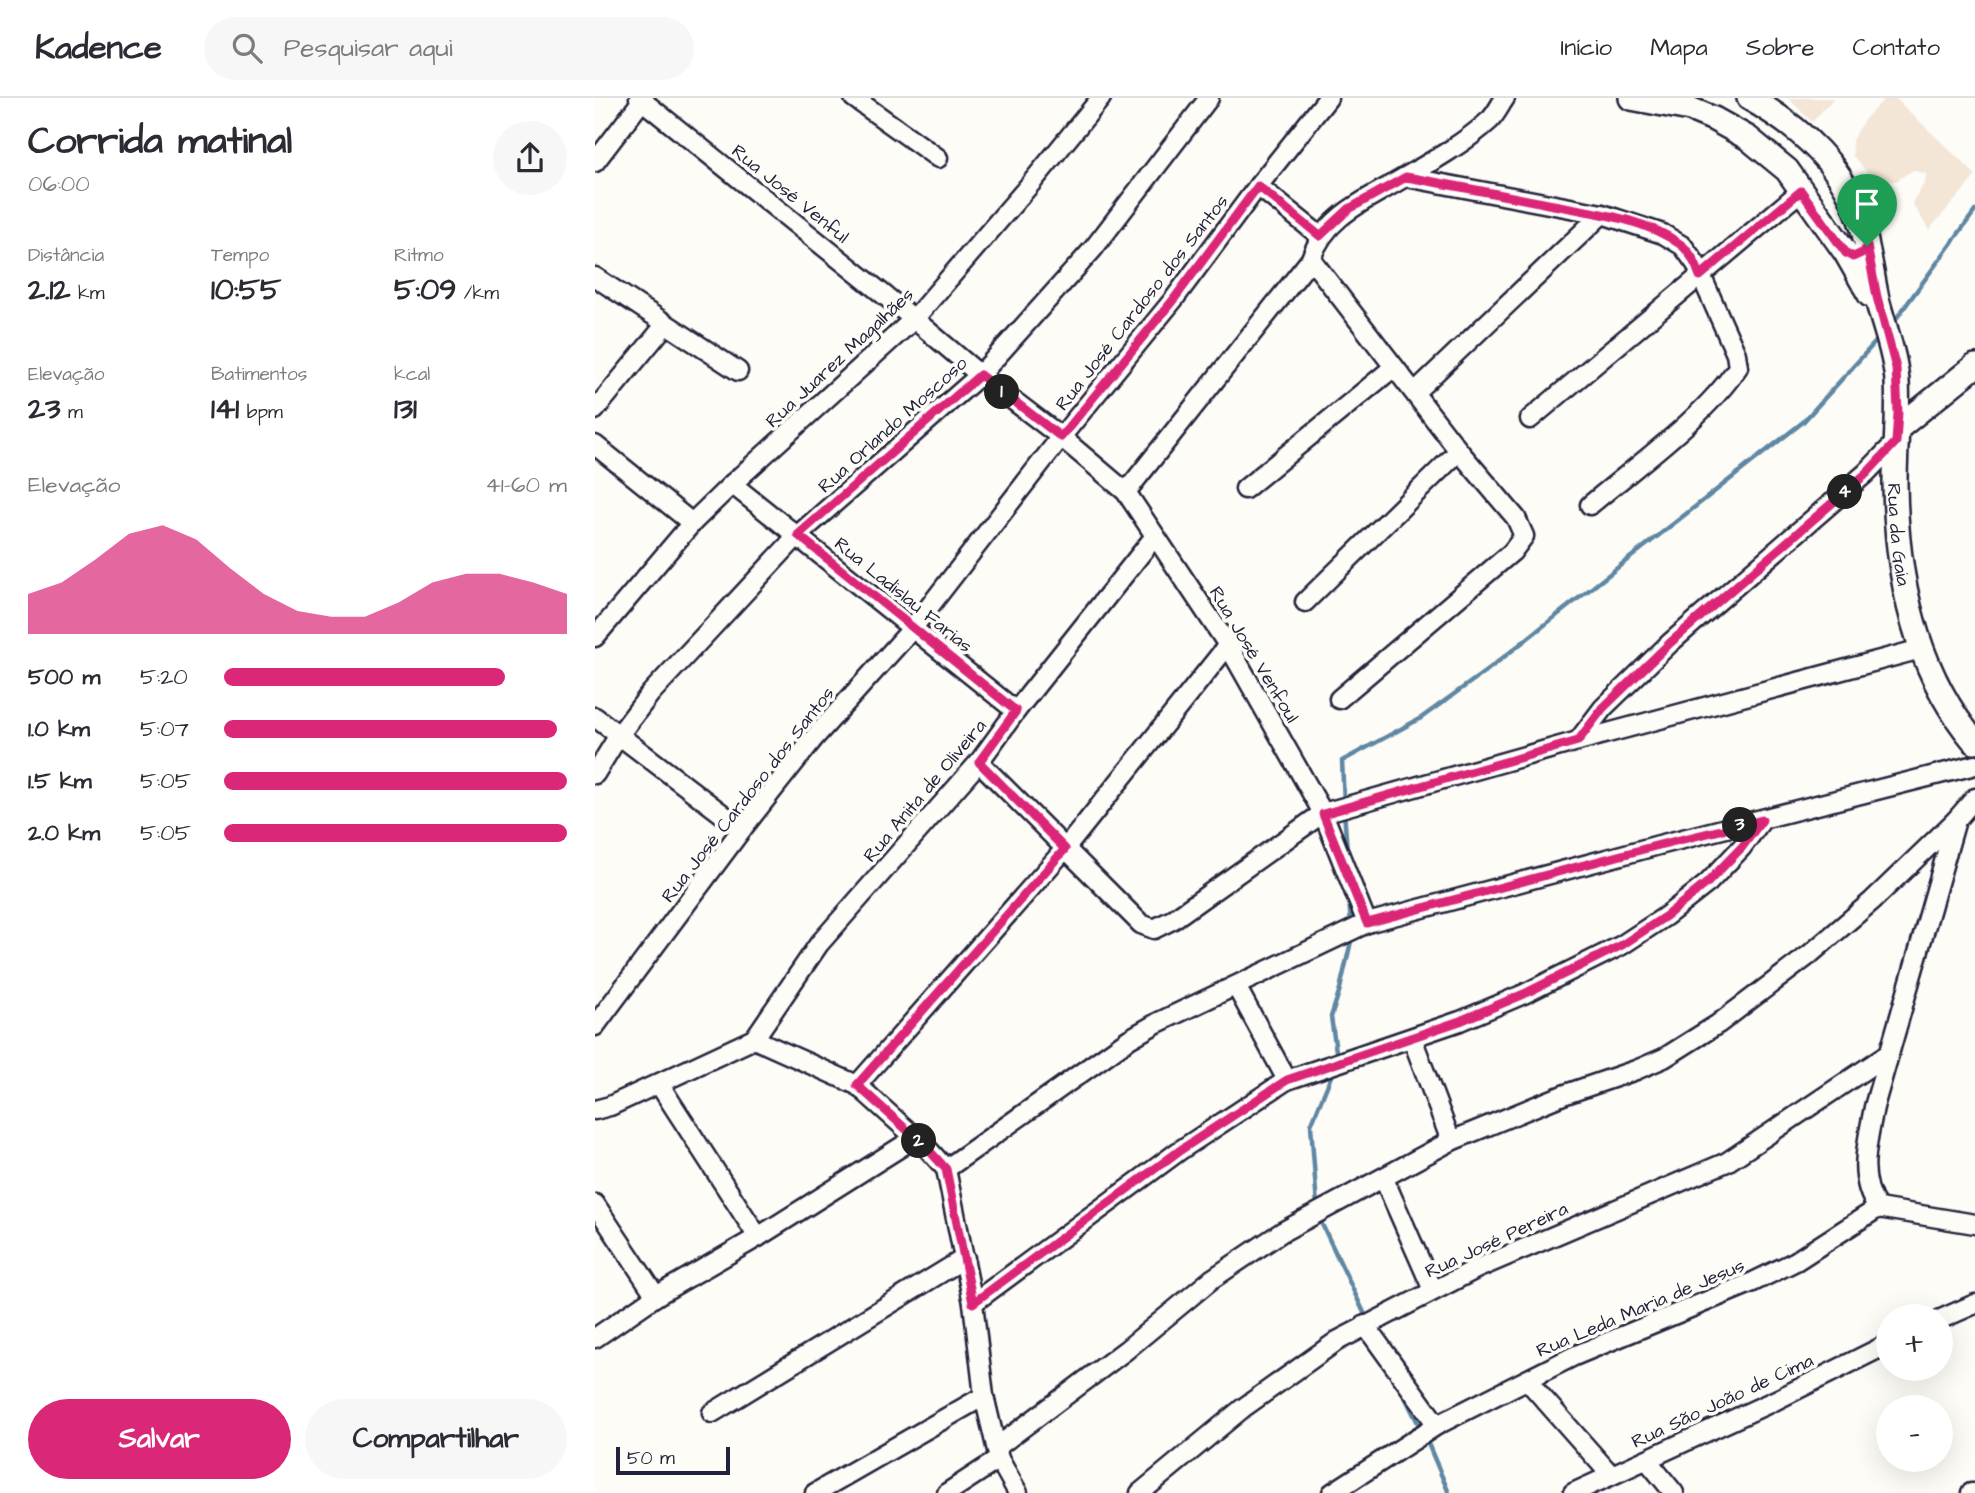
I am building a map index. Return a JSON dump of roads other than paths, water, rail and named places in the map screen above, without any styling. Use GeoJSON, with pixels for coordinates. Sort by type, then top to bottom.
{"type":"FeatureCollection","features":[{"type":"Feature","properties":{"kind":"main road"},"geometry":{"type":"LineString","coordinates":[[1631,98],[1690,109],[1733,129],[1787,170],[1801,191],[1857,249]]}},
{"type":"Feature","properties":{"kind":"main road","name":"Rua da Gaia"},"geometry":{"type":"LineString","coordinates":[[1749,98],[1795,127],[1834,167],[1857,208],[1857,249],[1881,313],[1896,368],[1895,495],[1901,560],[1921,649],[1945,702],[1975,742]]}},
{"type":"Feature","properties":{"kind":"main road"},"geometry":{"type":"LineString","coordinates":[[1897,435],[1975,366]]}},
{"type":"Feature","properties":{"kind":"street"},"geometry":{"type":"LineString","coordinates":[[854,98],[937,158]]}},
{"type":"Feature","properties":{"kind":"street","name":"Rua Juarez Magalhães"},"geometry":{"type":"LineString","coordinates":[[595,637],[692,523],[731,484],[914,319],[1034,181],[1101,98]]}},
{"type":"Feature","properties":{"kind":"street","name":"Rua Orlando Moscoso"},"geometry":{"type":"LineString","coordinates":[[595,774],[619,735],[650,694],[798,535],[980,375],[1093,249],[1209,98]]}},
{"type":"Feature","properties":{"kind":"street","name":"Rua José Cardoso dos Santos"},"geometry":{"type":"LineString","coordinates":[[595,1026],[742,828],[814,738],[912,629],[1061,437],[1174,299],[1328,98]]}},
{"type":"Feature","properties":{"kind":"street"},"geometry":{"type":"LineString","coordinates":[[1126,492],[1311,259],[1320,236],[1349,209],[1406,177],[1480,128],[1492,118],[1505,98]]}},
{"type":"Feature","properties":{"kind":"street"},"geometry":{"type":"LineString","coordinates":[[595,162],[642,99]]}},
{"type":"Feature","properties":{"kind":"street","name":"Rua José Venful"},"geometry":{"type":"LineString","coordinates":[[642,99],[980,375]]}},
{"type":"Feature","properties":{"kind":"street"},"geometry":{"type":"LineString","coordinates":[[1406,177],[1602,214],[1663,234],[1683,246],[1696,264],[1736,355],[1738,367],[1729,381],[1700,411],[1590,505]]}},
{"type":"Feature","properties":{"kind":"street"},"geometry":{"type":"LineString","coordinates":[[1258,186],[1320,236]]}},
{"type":"Feature","properties":{"kind":"street"},"geometry":{"type":"LineString","coordinates":[[1530,419],[1801,191]]}},
{"type":"Feature","properties":{"kind":"street"},"geometry":{"type":"LineString","coordinates":[[1415,392],[1602,214]]}},
{"type":"Feature","properties":{"kind":"street"},"geometry":{"type":"LineString","coordinates":[[1311,259],[1459,451],[1516,518],[1524,536],[1512,552],[1339,699]]}},
{"type":"Feature","properties":{"kind":"street"},"geometry":{"type":"LineString","coordinates":[[595,277],[739,372]]}},
{"type":"Feature","properties":{"kind":"street"},"geometry":{"type":"LineString","coordinates":[[595,410],[666,324]]}},
{"type":"Feature","properties":{"kind":"street"},"geometry":{"type":"LineString","coordinates":[[1245,489],[1394,367]]}},
{"type":"Feature","properties":{"kind":"street","name":"Rua José Venfoul"},"geometry":{"type":"LineString","coordinates":[[980,375],[1061,437],[1126,492],[1228,645],[1323,814],[1367,923]]}},
{"type":"Feature","properties":{"kind":"street"},"geometry":{"type":"LineString","coordinates":[[1578,741],[1603,708],[1670,643],[1867,473],[1897,435]]}},
{"type":"Feature","properties":{"kind":"street"},"geometry":{"type":"LineString","coordinates":[[595,445],[692,523]]}},
{"type":"Feature","properties":{"kind":"street"},"geometry":{"type":"LineString","coordinates":[[1305,602],[1459,451]]}},
{"type":"Feature","properties":{"kind":"street","name":"Rua Ladislau Farias"},"geometry":{"type":"LineString","coordinates":[[731,484],[1016,711]]}},
{"type":"Feature","properties":{"kind":"street","name":"Rua Anita de Oliveira"},"geometry":{"type":"LineString","coordinates":[[754,1039],[819,944],[979,762],[1154,536]]}},
{"type":"Feature","properties":{"kind":"street"},"geometry":{"type":"LineString","coordinates":[[857,1085],[1065,849],[1228,645]]}},
{"type":"Feature","properties":{"kind":"street"},"geometry":{"type":"LineString","coordinates":[[979,762],[1141,924],[1154,929],[1172,920],[1323,814],[1578,741],[1921,649]]}},
{"type":"Feature","properties":{"kind":"street"},"geometry":{"type":"LineString","coordinates":[[595,717],[742,828]]}},
{"type":"Feature","properties":{"kind":"street"},"geometry":{"type":"LineString","coordinates":[[946,1169],[1129,1039],[1367,923],[1975,765]]}},
{"type":"Feature","properties":{"kind":"street"},"geometry":{"type":"LineString","coordinates":[[947,1493],[1212,1279],[1282,1232],[1451,1141],[1563,1095],[1636,1070],[1664,1058],[1699,1037],[1809,955],[1872,901],[1956,820],[1975,798]]}},
{"type":"Feature","properties":{"kind":"street"},"geometry":{"type":"LineString","coordinates":[[973,1303],[1179,1151],[1287,1080],[1412,1038],[1524,994],[1622,945],[1666,916],[1707,883],[1742,847],[1762,820]]}},
{"type":"Feature","properties":{"kind":"street"},"geometry":{"type":"LineString","coordinates":[[1956,820],[1874,1107],[1865,1161],[1866,1184],[1878,1208],[1975,1224]]}},
{"type":"Feature","properties":{"kind":"street"},"geometry":{"type":"LineString","coordinates":[[1235,986],[1287,1080]]}},
{"type":"Feature","properties":{"kind":"street"},"geometry":{"type":"LineString","coordinates":[[1412,1038],[1451,1141]]}},
{"type":"Feature","properties":{"kind":"street"},"geometry":{"type":"LineString","coordinates":[[595,1111],[754,1039],[857,1085],[946,1169],[973,1303],[984,1395],[998,1453],[1018,1493]]}},
{"type":"Feature","properties":{"kind":"street","name":"Rua José Pereira"},"geometry":{"type":"LineString","coordinates":[[1140,1493],[1283,1378],[1337,1341],[1476,1269],[1727,1162],[1888,1054]]}},
{"type":"Feature","properties":{"kind":"street"},"geometry":{"type":"LineString","coordinates":[[659,1084],[758,1237]]}},
{"type":"Feature","properties":{"kind":"street"},"geometry":{"type":"LineString","coordinates":[[595,1338],[656,1296],[758,1237],[915,1138]]}},
{"type":"Feature","properties":{"kind":"street"},"geometry":{"type":"LineString","coordinates":[[1384,1179],[1433,1290]]}},
{"type":"Feature","properties":{"kind":"street"},"geometry":{"type":"LineString","coordinates":[[595,1204],[656,1296]]}},
{"type":"Feature","properties":{"kind":"street","name":"Rua Leda Maria de Jesus"},"geometry":{"type":"LineString","coordinates":[[1332,1493],[1437,1425],[1574,1356],[1796,1261],[1878,1208]]}},
{"type":"Feature","properties":{"kind":"street"},"geometry":{"type":"LineString","coordinates":[[712,1413],[965,1258]]}},
{"type":"Feature","properties":{"kind":"street"},"geometry":{"type":"LineString","coordinates":[[1953,1314],[1975,1304]]}},
{"type":"Feature","properties":{"kind":"street"},"geometry":{"type":"LineString","coordinates":[[1365,1325],[1437,1425]]}},
{"type":"Feature","properties":{"kind":"street","name":"Rua São João de Cima"},"geometry":{"type":"LineString","coordinates":[[1573,1493],[1876,1350]]}},
{"type":"Feature","properties":{"kind":"street"},"geometry":{"type":"LineString","coordinates":[[1527,1380],[1610,1474]]}},
{"type":"Feature","properties":{"kind":"street"},"geometry":{"type":"LineString","coordinates":[[815,1493],[984,1395]]}},
{"type":"Feature","properties":{"kind":"street"},"geometry":{"type":"LineString","coordinates":[[1647,1460],[1674,1493]]}},
{"type":"Feature","properties":{"kind":"waterway"},"geometry":{"type":"LineString","coordinates":[[1893,323],[1975,211]]}},
{"type":"Feature","properties":{"kind":"waterway"},"geometry":{"type":"LineString","coordinates":[[1344,802],[1342,761],[1421,718],[1486,671],[1803,422],[1880,337]]}},
{"type":"Feature","properties":{"kind":"waterway"},"geometry":{"type":"LineString","coordinates":[[1344,811],[1347,851]]}},
{"type":"Feature","properties":{"kind":"waterway"},"geometry":{"type":"LineString","coordinates":[[1349,898],[1351,925]]}},
{"type":"Feature","properties":{"kind":"waterway"},"geometry":{"type":"LineString","coordinates":[[1337,1058],[1331,1017],[1352,937]]}},
{"type":"Feature","properties":{"kind":"waterway"},"geometry":{"type":"LineString","coordinates":[[1317,1206],[1311,1125],[1334,1069]]}},
{"type":"Feature","properties":{"kind":"waterway"},"geometry":{"type":"LineString","coordinates":[[1319,1218],[1368,1321]]}},
{"type":"Feature","properties":{"kind":"waterway"},"geometry":{"type":"LineString","coordinates":[[1401,1389],[1422,1431]]}},
{"type":"Feature","properties":{"kind":"waterway"},"geometry":{"type":"LineString","coordinates":[[1426,1439],[1449,1493]]}}]}
